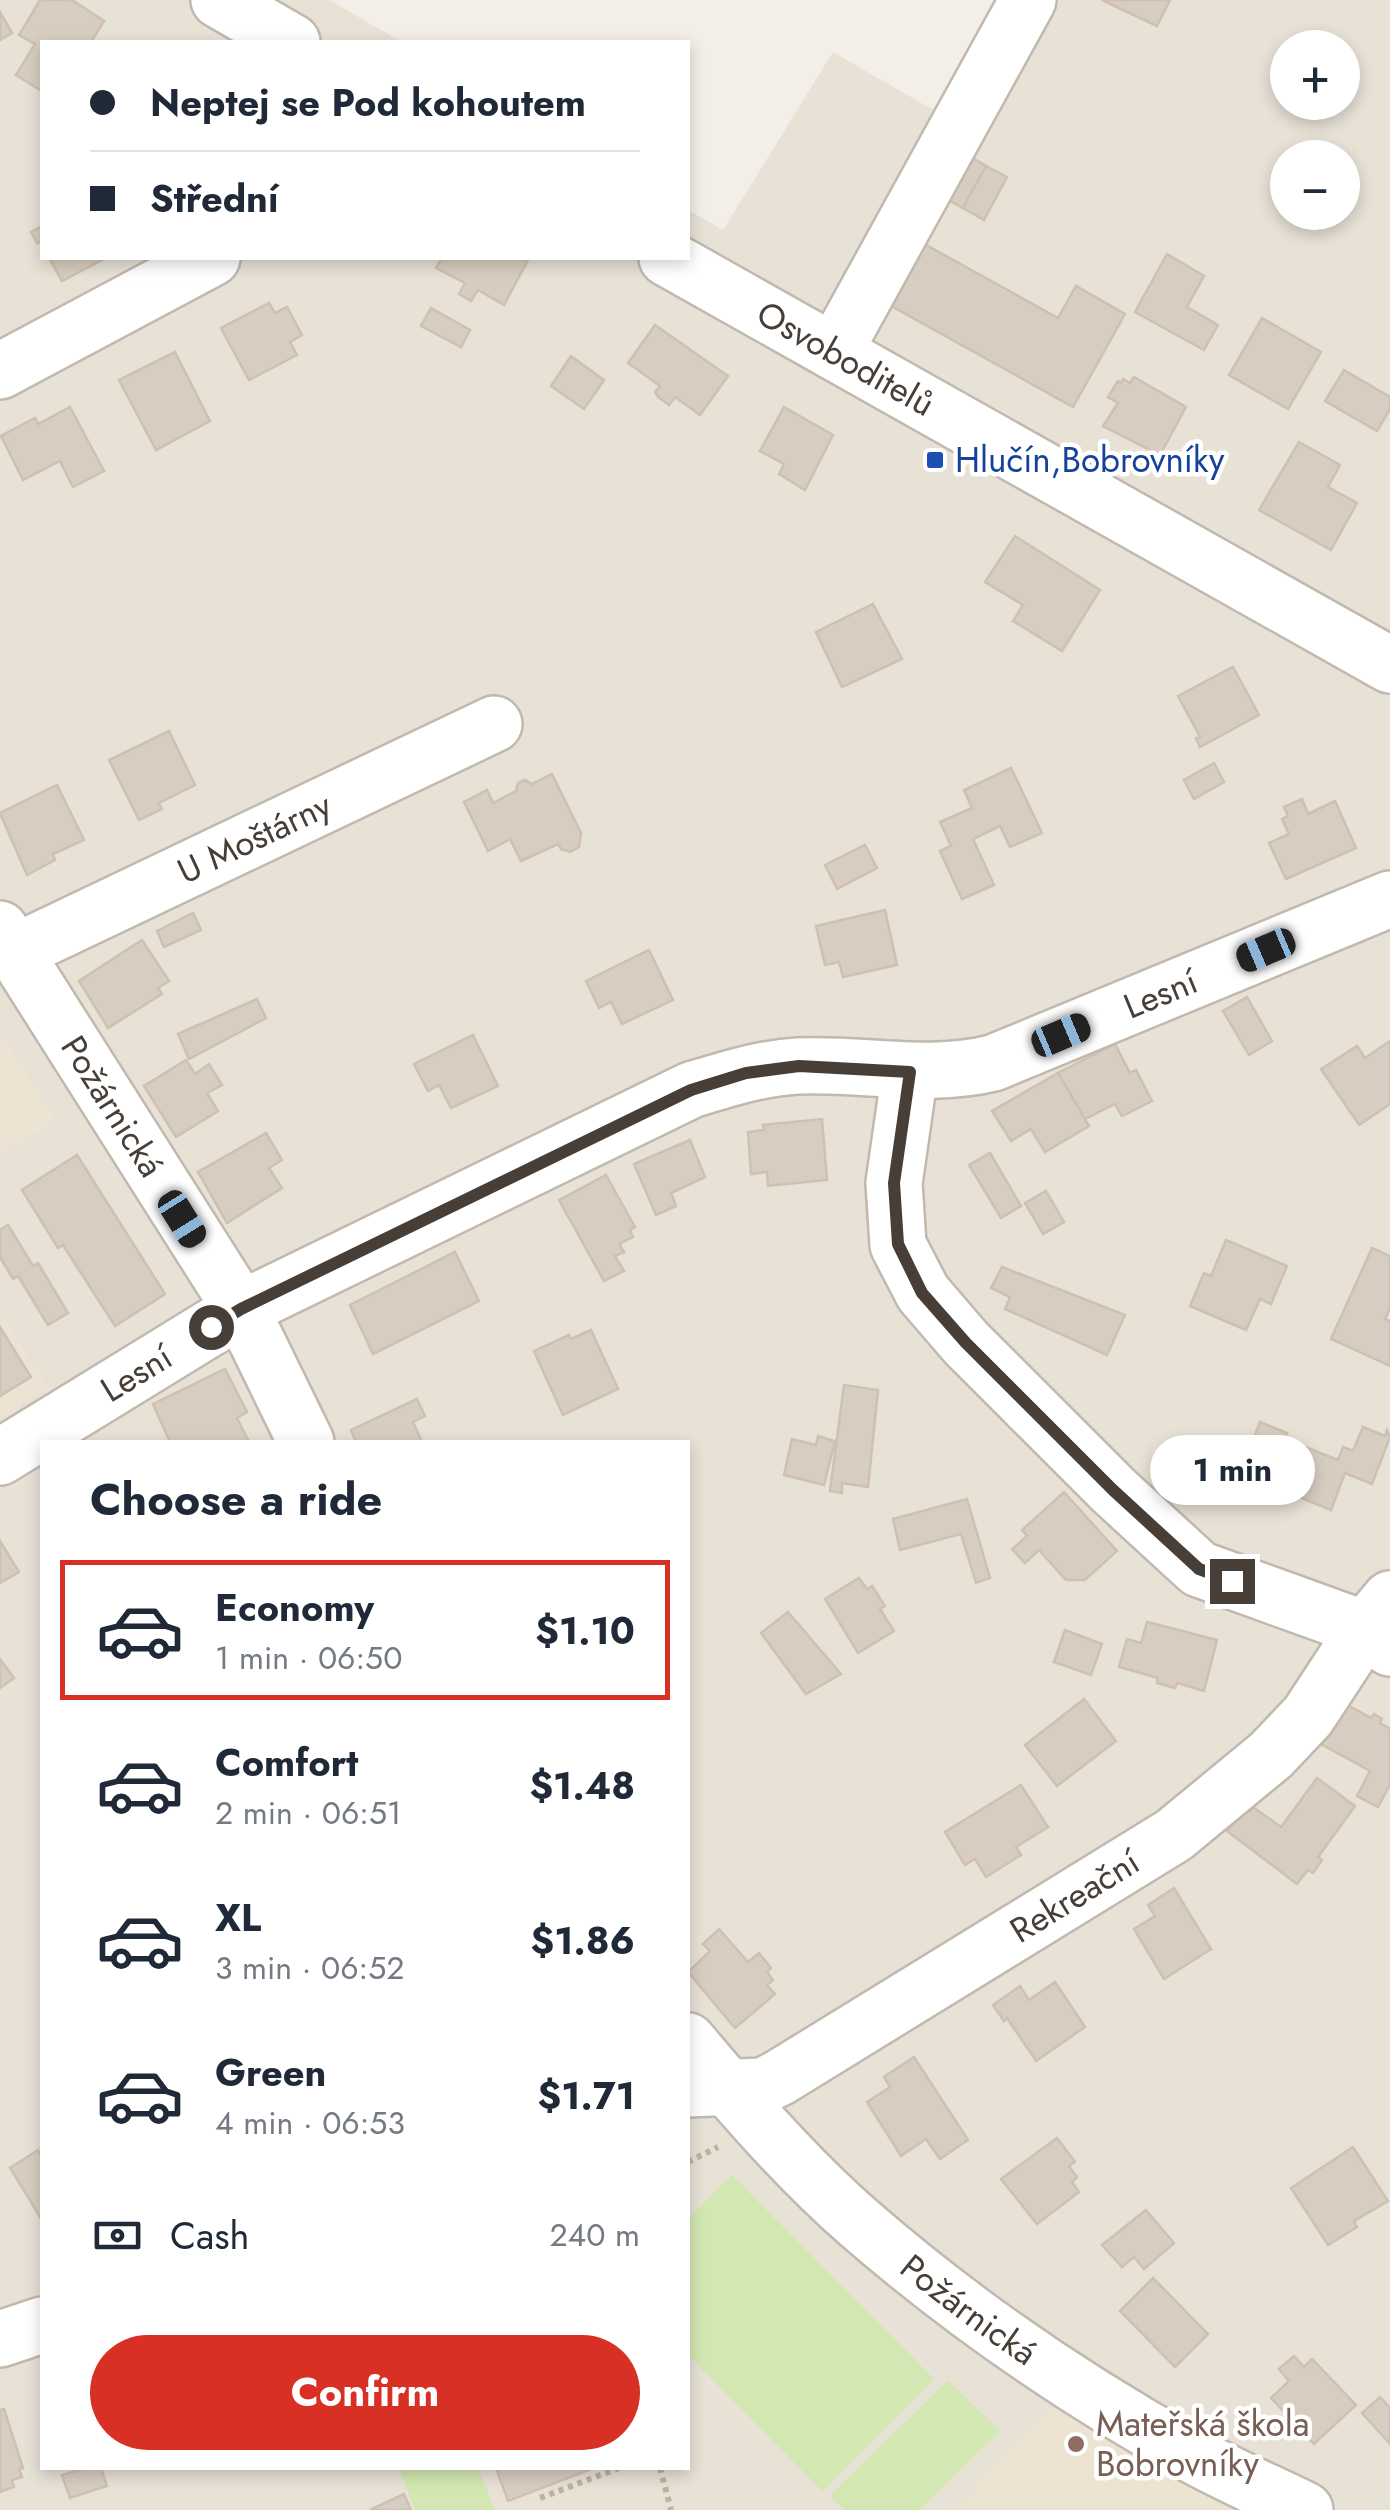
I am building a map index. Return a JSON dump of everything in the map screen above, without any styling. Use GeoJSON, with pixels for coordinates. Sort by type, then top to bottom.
{"type":"FeatureCollection","features":[{"type":"Feature","properties":{"kind":"street"},"geometry":{"type":"LineString","coordinates":[[219,0],[289,40]]}},
{"type":"Feature","properties":{"kind":"street"},"geometry":{"type":"LineString","coordinates":[[834,352],[1028,0]]}},
{"type":"Feature","properties":{"kind":"street"},"geometry":{"type":"LineString","coordinates":[[0,371],[208,260]]}},
{"type":"Feature","properties":{"kind":"street","name":"Osvoboditelů"},"geometry":{"type":"LineString","coordinates":[[671,260],[1390,665]]}},
{"type":"Feature","properties":{"kind":"street","name":"U Moštárny"},"geometry":{"type":"LineString","coordinates":[[7,940],[494,724]]}},
{"type":"Feature","properties":{"kind":"street","name":"Lesní"},"geometry":{"type":"LineString","coordinates":[[0,1457],[241,1309],[691,1090],[746,1073],[799,1066],[910,1072],[960,1071],[993,1063],[1390,899]]}},
{"type":"Feature","properties":{"kind":"street","name":"Požárnická"},"geometry":{"type":"LineString","coordinates":[[7,940],[241,1309],[305,1440]]}},
{"type":"Feature","properties":{"kind":"street"},"geometry":{"type":"LineString","coordinates":[[910,1072],[894,1183],[898,1244],[922,1293],[966,1343],[1113,1490],[1199,1569],[1382,1625]]}},
{"type":"Feature","properties":{"kind":"street","name":"Rekreační"},"geometry":{"type":"LineString","coordinates":[[708,2088],[763,2086],[779,2078],[1174,1835],[1270,1754],[1308,1716],[1382,1625]]}},
{"type":"Feature","properties":{"kind":"street","name":"Požárnická"},"geometry":{"type":"LineString","coordinates":[[690,2046],[708,2088],[856,2221],[950,2298],[1070,2381],[1172,2443],[1304,2510]]}},
{"type":"Feature","properties":{"kind":"street"},"geometry":{"type":"LineString","coordinates":[[0,2340],[40,2326]]}},
{"type":"Feature","properties":{"kind":"path"},"geometry":{"type":"LineString","coordinates":[[540,2498],[614,2470]]}},
{"type":"Feature","properties":{"kind":"path"},"geometry":{"type":"LineString","coordinates":[[661,2470],[671,2510]]}},
{"type":"Feature","properties":{"kind":"shaded area"},"geometry":{"type":"Polygon","coordinates":[[[0,0],[329,0],[399,40],[40,40],[40,260],[690,260],[690,211],[723,230],[833,52],[949,119],[1016,0],[1390,0],[1390,2510],[0,2510],[0,0]]]}},
{"type":"Feature","properties":{"kind":"shaded area"},"geometry":{"type":"Polygon","coordinates":[[[0,1031],[56,1120],[0,1155],[0,1031]]]}},
{"type":"Feature","properties":{"kind":"shaded area"},"geometry":{"type":"Polygon","coordinates":[[[0,1312],[49,1388],[0,1417],[0,1312]]]}},
{"type":"Feature","properties":{"kind":"shaded area","name":"Mateřská škola Bobrovníky"},"geometry":{"type":"Polygon","coordinates":[[[1060,2401],[1253,2510],[954,2510],[1060,2401]]]}},
{"type":"Feature","properties":{"kind":"green space"},"geometry":{"type":"Polygon","coordinates":[[[732,2175],[934,2379],[822,2491],[690,2357],[690,2216],[732,2175]]]}},
{"type":"Feature","properties":{"kind":"green space"},"geometry":{"type":"Polygon","coordinates":[[[948,2380],[1000,2431],[920,2510],[844,2510],[830,2496],[948,2380]]]}},
{"type":"Feature","properties":{"kind":"green space"},"geometry":{"type":"Polygon","coordinates":[[[400,2470],[479,2470],[495,2510],[415,2510],[400,2470]]]}},
{"type":"Feature","properties":{"kind":"building"},"geometry":{"type":"Polygon","coordinates":[[[40,0],[72,0],[104,21],[92,40],[40,40],[40,90],[16,75],[35,44],[19,35],[40,0]]]}},
{"type":"Feature","properties":{"kind":"building"},"geometry":{"type":"Polygon","coordinates":[[[1102,0],[1170,0],[1157,26],[1102,0]]]}},
{"type":"Feature","properties":{"kind":"building"},"geometry":{"type":"Polygon","coordinates":[[[0,12],[12,33],[0,40],[0,12]]]}},
{"type":"Feature","properties":{"kind":"building"},"geometry":{"type":"Polygon","coordinates":[[[966,154],[986,166],[963,208],[943,197],[966,154]]]}},
{"type":"Feature","properties":{"kind":"building"},"geometry":{"type":"Polygon","coordinates":[[[986,166],[1007,177],[984,220],[963,208],[986,166]]]}},
{"type":"Feature","properties":{"kind":"building"},"geometry":{"type":"Polygon","coordinates":[[[40,227],[40,242],[37,243],[31,232],[40,227]]]}},
{"type":"Feature","properties":{"kind":"building"},"geometry":{"type":"Polygon","coordinates":[[[910,236],[1058,318],[1076,286],[1125,314],[1073,407],[875,297],[910,236]]]}},
{"type":"Feature","properties":{"kind":"building"},"geometry":{"type":"Polygon","coordinates":[[[1167,254],[1204,276],[1187,307],[1218,325],[1204,350],[1135,312],[1167,254]]]}},
{"type":"Feature","properties":{"kind":"building"},"geometry":{"type":"Polygon","coordinates":[[[50,260],[102,260],[62,281],[50,260]]]}},
{"type":"Feature","properties":{"kind":"building"},"geometry":{"type":"Polygon","coordinates":[[[441,260],[528,260],[504,305],[478,290],[471,301],[459,294],[465,283],[436,268],[441,260]]]}},
{"type":"Feature","properties":{"kind":"building"},"geometry":{"type":"Polygon","coordinates":[[[269,303],[275,313],[287,307],[302,335],[290,342],[297,355],[249,380],[221,328],[269,303]]]}},
{"type":"Feature","properties":{"kind":"building"},"geometry":{"type":"Polygon","coordinates":[[[431,308],[470,330],[461,347],[421,326],[431,308]]]}},
{"type":"Feature","properties":{"kind":"building"},"geometry":{"type":"Polygon","coordinates":[[[1262,318],[1321,352],[1288,409],[1229,375],[1262,318]]]}},
{"type":"Feature","properties":{"kind":"building"},"geometry":{"type":"Polygon","coordinates":[[[655,325],[728,376],[700,415],[675,397],[669,405],[655,392],[660,386],[628,363],[655,325]]]}},
{"type":"Feature","properties":{"kind":"building"},"geometry":{"type":"Polygon","coordinates":[[[175,352],[210,421],[156,450],[119,380],[175,352]]]}},
{"type":"Feature","properties":{"kind":"building"},"geometry":{"type":"Polygon","coordinates":[[[571,356],[604,380],[584,409],[551,386],[571,356]]]}},
{"type":"Feature","properties":{"kind":"building"},"geometry":{"type":"Polygon","coordinates":[[[1344,370],[1390,397],[1390,409],[1377,431],[1325,401],[1344,370]]]}},
{"type":"Feature","properties":{"kind":"building"},"geometry":{"type":"Polygon","coordinates":[[[1134,377],[1186,407],[1160,455],[1103,426],[1118,403],[1108,397],[1118,381],[1130,383],[1134,377]]]}},
{"type":"Feature","properties":{"kind":"building"},"geometry":{"type":"Polygon","coordinates":[[[70,407],[104,471],[73,487],[60,461],[23,480],[1,436],[35,418],[38,424],[70,407]]]}},
{"type":"Feature","properties":{"kind":"building"},"geometry":{"type":"Polygon","coordinates":[[[784,407],[833,435],[805,490],[779,474],[784,464],[760,451],[784,407]]]}},
{"type":"Feature","properties":{"kind":"building"},"geometry":{"type":"Polygon","coordinates":[[[1299,442],[1340,465],[1328,487],[1357,503],[1331,550],[1259,510],[1299,442]]]}},
{"type":"Feature","properties":{"kind":"building"},"geometry":{"type":"Polygon","coordinates":[[[1015,536],[1100,590],[1062,651],[1013,621],[1023,605],[985,582],[1015,536]]]}},
{"type":"Feature","properties":{"kind":"building"},"geometry":{"type":"Polygon","coordinates":[[[873,604],[902,659],[842,687],[816,632],[873,604]]]}},
{"type":"Feature","properties":{"kind":"building"},"geometry":{"type":"Polygon","coordinates":[[[1233,667],[1259,715],[1200,747],[1196,738],[1200,737],[1178,696],[1233,667]]]}},
{"type":"Feature","properties":{"kind":"building"},"geometry":{"type":"Polygon","coordinates":[[[169,731],[195,785],[159,803],[162,809],[139,820],[109,760],[169,731]]]}},
{"type":"Feature","properties":{"kind":"building"},"geometry":{"type":"Polygon","coordinates":[[[1214,763],[1224,782],[1194,799],[1184,780],[1214,763]]]}},
{"type":"Feature","properties":{"kind":"building"},"geometry":{"type":"Polygon","coordinates":[[[1011,768],[1042,833],[1010,847],[1000,826],[973,839],[994,885],[962,899],[940,851],[951,846],[940,822],[972,808],[964,790],[1011,768]]]}},
{"type":"Feature","properties":{"kind":"building"},"geometry":{"type":"Polygon","coordinates":[[[552,774],[581,833],[579,847],[570,852],[558,844],[521,861],[510,839],[488,851],[464,802],[487,790],[493,803],[516,791],[518,783],[525,780],[532,784],[552,774]]]}},
{"type":"Feature","properties":{"kind":"building"},"geometry":{"type":"Polygon","coordinates":[[[57,785],[84,840],[53,854],[55,860],[27,875],[0,813],[57,785]]]}},
{"type":"Feature","properties":{"kind":"building"},"geometry":{"type":"Polygon","coordinates":[[[1302,799],[1308,814],[1335,801],[1356,848],[1286,879],[1269,843],[1289,834],[1282,819],[1288,816],[1284,807],[1302,799]]]}},
{"type":"Feature","properties":{"kind":"building"},"geometry":{"type":"Polygon","coordinates":[[[865,845],[877,868],[837,889],[825,865],[865,845]]]}},
{"type":"Feature","properties":{"kind":"building"},"geometry":{"type":"Polygon","coordinates":[[[885,910],[897,965],[843,977],[839,962],[825,965],[816,926],[885,910]]]}},
{"type":"Feature","properties":{"kind":"building"},"geometry":{"type":"Polygon","coordinates":[[[193,913],[201,930],[164,947],[157,931],[193,913]]]}},
{"type":"Feature","properties":{"kind":"building"},"geometry":{"type":"Polygon","coordinates":[[[142,940],[169,981],[158,988],[162,994],[108,1028],[79,981],[142,940]]]}},
{"type":"Feature","properties":{"kind":"building"},"geometry":{"type":"Polygon","coordinates":[[[649,950],[673,1000],[622,1024],[611,1002],[599,1008],[586,981],[649,950]]]}},
{"type":"Feature","properties":{"kind":"building"},"geometry":{"type":"Polygon","coordinates":[[[1247,997],[1272,1041],[1249,1055],[1223,1011],[1247,997]]]}},
{"type":"Feature","properties":{"kind":"building"},"geometry":{"type":"Polygon","coordinates":[[[257,999],[266,1018],[189,1059],[178,1034],[257,999]]]}},
{"type":"Feature","properties":{"kind":"building"},"geometry":{"type":"Polygon","coordinates":[[[473,1035],[498,1086],[451,1108],[439,1085],[428,1091],[414,1064],[473,1035]]]}},
{"type":"Feature","properties":{"kind":"building"},"geometry":{"type":"Polygon","coordinates":[[[1390,1041],[1390,1104],[1359,1125],[1321,1069],[1357,1046],[1365,1058],[1390,1041]]]}},
{"type":"Feature","properties":{"kind":"building"},"geometry":{"type":"Polygon","coordinates":[[[1115,1044],[1130,1073],[1136,1070],[1152,1101],[1122,1116],[1115,1104],[1085,1119],[1058,1073],[1115,1044]]]}},
{"type":"Feature","properties":{"kind":"building"},"geometry":{"type":"Polygon","coordinates":[[[186,1060],[195,1074],[209,1064],[222,1085],[207,1093],[218,1111],[176,1137],[144,1086],[186,1060]]]}},
{"type":"Feature","properties":{"kind":"building"},"geometry":{"type":"Polygon","coordinates":[[[1058,1073],[1089,1126],[1045,1152],[1031,1129],[1011,1141],[992,1111],[1058,1073]]]}},
{"type":"Feature","properties":{"kind":"building"},"geometry":{"type":"Polygon","coordinates":[[[822,1119],[827,1180],[768,1186],[767,1172],[751,1174],[748,1132],[764,1130],[763,1125],[822,1119]]]}},
{"type":"Feature","properties":{"kind":"building"},"geometry":{"type":"Polygon","coordinates":[[[266,1133],[282,1160],[269,1168],[282,1188],[227,1223],[198,1172],[266,1133]]]}},
{"type":"Feature","properties":{"kind":"building"},"geometry":{"type":"Polygon","coordinates":[[[690,1140],[705,1177],[671,1193],[676,1206],[656,1215],[634,1164],[690,1140]]]}},
{"type":"Feature","properties":{"kind":"building"},"geometry":{"type":"Polygon","coordinates":[[[990,1153],[1021,1206],[1001,1218],[969,1165],[990,1153]]]}},
{"type":"Feature","properties":{"kind":"building"},"geometry":{"type":"Polygon","coordinates":[[[77,1155],[165,1294],[115,1326],[63,1245],[58,1248],[22,1190],[77,1155]]]}},
{"type":"Feature","properties":{"kind":"building"},"geometry":{"type":"Polygon","coordinates":[[[606,1175],[635,1227],[630,1230],[633,1237],[619,1244],[624,1252],[615,1256],[624,1271],[604,1281],[559,1200],[606,1175]]]}},
{"type":"Feature","properties":{"kind":"building"},"geometry":{"type":"Polygon","coordinates":[[[1046,1191],[1064,1222],[1043,1234],[1025,1203],[1046,1191]]]}},
{"type":"Feature","properties":{"kind":"building"},"geometry":{"type":"Polygon","coordinates":[[[8,1225],[33,1266],[38,1263],[68,1313],[48,1325],[18,1276],[13,1279],[0,1257],[0,1230],[8,1225]]]}},
{"type":"Feature","properties":{"kind":"building"},"geometry":{"type":"Polygon","coordinates":[[[1226,1240],[1287,1266],[1271,1304],[1260,1299],[1246,1330],[1190,1306],[1204,1273],[1211,1276],[1226,1240]]]}},
{"type":"Feature","properties":{"kind":"building"},"geometry":{"type":"Polygon","coordinates":[[[1372,1248],[1390,1256],[1390,1308],[1385,1319],[1390,1321],[1390,1366],[1331,1339],[1372,1248]]]}},
{"type":"Feature","properties":{"kind":"building"},"geometry":{"type":"Polygon","coordinates":[[[455,1252],[479,1301],[373,1354],[350,1305],[455,1252]]]}},
{"type":"Feature","properties":{"kind":"building"},"geometry":{"type":"Polygon","coordinates":[[[1002,1267],[1125,1315],[1107,1355],[1005,1309],[1010,1297],[991,1288],[1002,1267]]]}},
{"type":"Feature","properties":{"kind":"building"},"geometry":{"type":"Polygon","coordinates":[[[0,1327],[31,1377],[0,1396],[0,1327]]]}},
{"type":"Feature","properties":{"kind":"building"},"geometry":{"type":"Polygon","coordinates":[[[591,1330],[618,1389],[563,1415],[534,1351],[591,1330]]]}},
{"type":"Feature","properties":{"kind":"building"},"geometry":{"type":"Polygon","coordinates":[[[225,1369],[247,1412],[237,1418],[248,1440],[169,1440],[153,1404],[225,1369]]]}},
{"type":"Feature","properties":{"kind":"building"},"geometry":{"type":"Polygon","coordinates":[[[844,1385],[878,1390],[868,1487],[842,1483],[842,1493],[830,1491],[844,1385]]]}},
{"type":"Feature","properties":{"kind":"building"},"geometry":{"type":"Polygon","coordinates":[[[417,1399],[425,1416],[413,1422],[421,1440],[355,1440],[351,1430],[417,1399]]]}},
{"type":"Feature","properties":{"kind":"building"},"geometry":{"type":"Polygon","coordinates":[[[1260,1422],[1287,1433],[1285,1439],[1338,1460],[1343,1447],[1353,1451],[1363,1427],[1385,1436],[1387,1430],[1390,1437],[1372,1484],[1345,1473],[1331,1510],[1240,1473],[1260,1422]]]}},
{"type":"Feature","properties":{"kind":"building"},"geometry":{"type":"Polygon","coordinates":[[[818,1436],[835,1441],[824,1485],[784,1475],[792,1439],[816,1445],[818,1436]]]}},
{"type":"Feature","properties":{"kind":"building"},"geometry":{"type":"Polygon","coordinates":[[[1064,1492],[1117,1551],[1085,1580],[1066,1580],[1039,1550],[1025,1563],[1012,1549],[1027,1536],[1022,1530],[1064,1492]]]}},
{"type":"Feature","properties":{"kind":"building"},"geometry":{"type":"Polygon","coordinates":[[[967,1499],[990,1578],[976,1583],[961,1534],[900,1550],[893,1519],[967,1499]]]}},
{"type":"Feature","properties":{"kind":"building"},"geometry":{"type":"Polygon","coordinates":[[[0,1541],[19,1572],[0,1583],[0,1541]]]}},
{"type":"Feature","properties":{"kind":"building"},"geometry":{"type":"Polygon","coordinates":[[[859,1578],[867,1589],[872,1586],[894,1631],[858,1653],[825,1599],[859,1578]]]}},
{"type":"Feature","properties":{"kind":"building"},"geometry":{"type":"Polygon","coordinates":[[[788,1612],[841,1674],[806,1694],[761,1633],[788,1612]]]}},
{"type":"Feature","properties":{"kind":"building"},"geometry":{"type":"Polygon","coordinates":[[[1147,1622],[1217,1640],[1204,1691],[1177,1683],[1175,1688],[1157,1683],[1158,1678],[1119,1667],[1127,1639],[1141,1643],[1147,1622]]]}},
{"type":"Feature","properties":{"kind":"building"},"geometry":{"type":"Polygon","coordinates":[[[1065,1630],[1102,1644],[1091,1675],[1054,1662],[1065,1630]]]}},
{"type":"Feature","properties":{"kind":"building"},"geometry":{"type":"Polygon","coordinates":[[[0,1659],[14,1678],[0,1688],[0,1659]]]}},
{"type":"Feature","properties":{"kind":"building"},"geometry":{"type":"Polygon","coordinates":[[[1084,1699],[1116,1741],[1057,1786],[1025,1745],[1084,1699]]]}},
{"type":"Feature","properties":{"kind":"building"},"geometry":{"type":"Polygon","coordinates":[[[1342,1702],[1371,1718],[1374,1714],[1390,1729],[1390,1784],[1378,1807],[1357,1796],[1370,1771],[1319,1743],[1342,1702]]]}},
{"type":"Feature","properties":{"kind":"building"},"geometry":{"type":"Polygon","coordinates":[[[1317,1778],[1355,1806],[1318,1857],[1322,1860],[1313,1873],[1308,1870],[1297,1884],[1227,1831],[1245,1808],[1250,1812],[1253,1807],[1281,1827],[1317,1778]]]}},
{"type":"Feature","properties":{"kind":"building"},"geometry":{"type":"Polygon","coordinates":[[[1021,1785],[1048,1827],[1016,1847],[1021,1855],[986,1877],[975,1859],[965,1865],[945,1832],[1021,1785]]]}},
{"type":"Feature","properties":{"kind":"building"},"geometry":{"type":"Polygon","coordinates":[[[1174,1888],[1211,1949],[1164,1979],[1134,1929],[1155,1916],[1148,1905],[1174,1888]]]}},
{"type":"Feature","properties":{"kind":"building"},"geometry":{"type":"Polygon","coordinates":[[[719,1929],[748,1962],[759,1953],[771,1968],[767,1972],[773,1980],[767,1985],[775,1994],[735,2028],[690,1974],[710,1951],[703,1944],[719,1929]]]}},
{"type":"Feature","properties":{"kind":"building"},"geometry":{"type":"Polygon","coordinates":[[[1055,1982],[1085,2027],[1036,2061],[1007,2018],[1004,2021],[993,2005],[1020,1986],[1029,2000],[1055,1982]]]}},
{"type":"Feature","properties":{"kind":"building"},"geometry":{"type":"Polygon","coordinates":[[[914,2057],[968,2140],[940,2159],[926,2139],[901,2156],[867,2102],[890,2087],[884,2077],[914,2057]]]}},
{"type":"Feature","properties":{"kind":"building"},"geometry":{"type":"Polygon","coordinates":[[[1057,2138],[1075,2162],[1069,2166],[1077,2177],[1072,2182],[1079,2192],[1037,2224],[1001,2179],[1057,2138]]]}},
{"type":"Feature","properties":{"kind":"building"},"geometry":{"type":"Polygon","coordinates":[[[1353,2147],[1388,2201],[1354,2221],[1357,2227],[1328,2245],[1291,2188],[1353,2147]]]}},
{"type":"Feature","properties":{"kind":"building"},"geometry":{"type":"Polygon","coordinates":[[[38,2150],[40,2217],[10,2168],[38,2150]]]}},
{"type":"Feature","properties":{"kind":"building"},"geometry":{"type":"Polygon","coordinates":[[[1146,2210],[1174,2243],[1144,2269],[1134,2257],[1122,2267],[1102,2245],[1146,2210]]]}},
{"type":"Feature","properties":{"kind":"building"},"geometry":{"type":"Polygon","coordinates":[[[1153,2278],[1208,2334],[1175,2367],[1120,2311],[1153,2278]]]}},
{"type":"Feature","properties":{"kind":"building"},"geometry":{"type":"Polygon","coordinates":[[[1294,2356],[1304,2367],[1312,2359],[1356,2405],[1314,2444],[1271,2398],[1289,2381],[1279,2369],[1294,2356]]]}},
{"type":"Feature","properties":{"kind":"building"},"geometry":{"type":"Polygon","coordinates":[[[1380,2397],[1390,2408],[1390,2444],[1362,2413],[1380,2397]]]}},
{"type":"Feature","properties":{"kind":"building"},"geometry":{"type":"Polygon","coordinates":[[[4,2409],[23,2468],[19,2469],[22,2477],[12,2480],[14,2487],[0,2492],[0,2410],[4,2409]]]}},
{"type":"Feature","properties":{"kind":"building"},"geometry":{"type":"Polygon","coordinates":[[[102,2470],[107,2486],[70,2498],[62,2475],[102,2470]]]}},
{"type":"Feature","properties":{"kind":"building"},"geometry":{"type":"Polygon","coordinates":[[[497,2470],[589,2470],[508,2501],[497,2470]]]}},
{"type":"Feature","properties":{"kind":"building"},"geometry":{"type":"Polygon","coordinates":[[[404,2494],[411,2510],[370,2510],[404,2494]]]}},
{"type":"Feature","properties":{"kind":"place","name":"Hlučín,Bobrovníky"},"geometry":{"type":"Point","coordinates":[935,460]}},
{"type":"Feature","properties":{"kind":"place","name":"Mateřská škola Bobrovníky"},"geometry":{"type":"Point","coordinates":[1076,2444]}},
{"type":"Feature","properties":{"kind":"route"},"geometry":{"type":"LineString","coordinates":[[211,1327],[482,1189],[691,1090],[746,1073],[799,1066],[910,1072],[894,1183],[898,1244],[922,1293],[966,1343],[1113,1490],[1199,1569],[1232,1581]]}}]}
